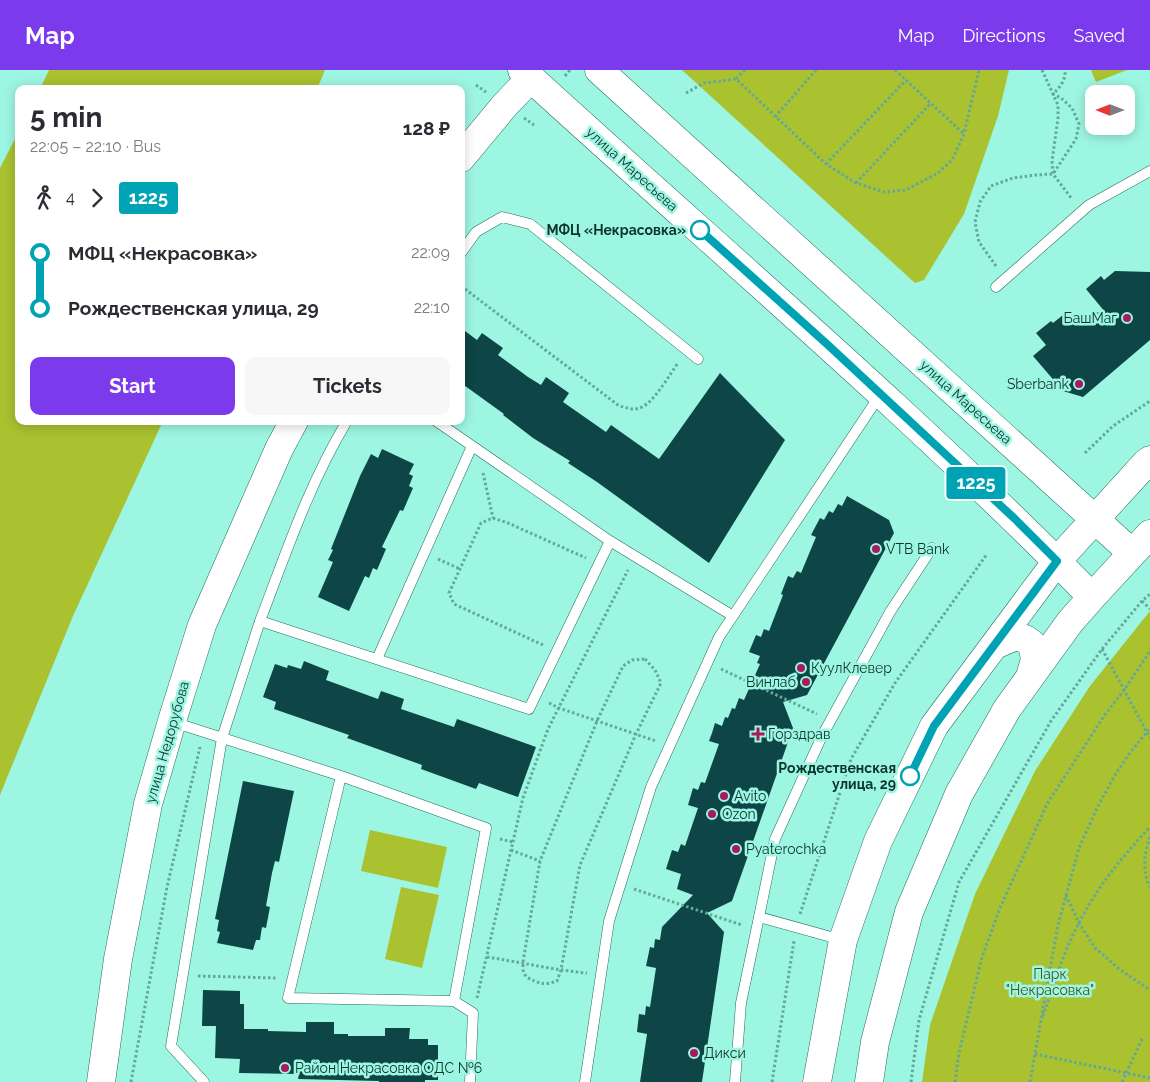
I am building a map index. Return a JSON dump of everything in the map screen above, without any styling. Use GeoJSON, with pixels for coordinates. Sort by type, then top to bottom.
{"type":"FeatureCollection","features":[{"type":"Feature","properties":{"kind":"street","name":"улица Маресьева"},"geometry":{"type":"LineString","coordinates":[[599,70],[1095,519],[1141,543]]}},
{"type":"Feature","properties":{"kind":"street","name":"улица Маресьева"},"geometry":{"type":"LineString","coordinates":[[527,74],[815,333],[1015,519],[1092,596]]}},
{"type":"Feature","properties":{"kind":"street"},"geometry":{"type":"LineString","coordinates":[[465,153],[505,105],[527,74]]}},
{"type":"Feature","properties":{"kind":"street","name":"улица Недорубова"},"geometry":{"type":"LineString","coordinates":[[101,1082],[118,959],[146,814],[172,721],[202,625],[279,449],[292,425]]}},
{"type":"Feature","properties":{"kind":"street"},"geometry":{"type":"LineString","coordinates":[[818,1081],[844,940],[878,841],[934,726],[1057,561],[1150,460]]}},
{"type":"Feature","properties":{"kind":"street"},"geometry":{"type":"LineString","coordinates":[[869,1082],[875,1042],[909,912],[959,794],[1007,709],[1030,677],[1070,622],[1141,543]]}},
{"type":"Feature","properties":{"kind":"street"},"geometry":{"type":"LineString","coordinates":[[995,645],[1016,636],[1032,644],[1035,659],[1030,677]]}},
{"type":"Feature","properties":{"kind":"lane"},"geometry":{"type":"LineString","coordinates":[[996,287],[1089,205],[1150,171]]}},
{"type":"Feature","properties":{"kind":"lane"},"geometry":{"type":"LineString","coordinates":[[465,247],[476,232],[502,217],[530,224],[698,358]]}},
{"type":"Feature","properties":{"kind":"lane"},"geometry":{"type":"LineString","coordinates":[[584,1082],[609,921],[650,787],[718,637],[880,394]]}},
{"type":"Feature","properties":{"kind":"lane"},"geometry":{"type":"LineString","coordinates":[[204,1082],[171,1046],[222,738],[260,621],[300,514],[345,425]]}},
{"type":"Feature","properties":{"kind":"lane"},"geometry":{"type":"LineString","coordinates":[[442,425],[610,541],[733,616]]}},
{"type":"Feature","properties":{"kind":"lane"},"geometry":{"type":"LineString","coordinates":[[377,660],[424,553],[475,448]]}},
{"type":"Feature","properties":{"kind":"lane"},"geometry":{"type":"LineString","coordinates":[[260,621],[528,709],[610,541]]}},
{"type":"Feature","properties":{"kind":"lane"},"geometry":{"type":"LineString","coordinates":[[735,1082],[741,1003],[775,839],[822,736],[890,612],[932,548]]}},
{"type":"Feature","properties":{"kind":"lane"},"geometry":{"type":"LineString","coordinates":[[172,721],[341,776],[486,828],[454,1001]]}},
{"type":"Feature","properties":{"kind":"lane"},"geometry":{"type":"LineString","coordinates":[[341,776],[288,998],[454,1001],[473,1013],[470,1082]]}},
{"type":"Feature","properties":{"kind":"lane"},"geometry":{"type":"LineString","coordinates":[[759,917],[844,940]]}},
{"type":"Feature","properties":{"kind":"path"},"geometry":{"type":"LineString","coordinates":[[736,80],[744,70]]}},
{"type":"Feature","properties":{"kind":"path"},"geometry":{"type":"LineString","coordinates":[[775,117],[816,70]]}},
{"type":"Feature","properties":{"kind":"path"},"geometry":{"type":"LineString","coordinates":[[895,70],[964,134]]}},
{"type":"Feature","properties":{"kind":"path"},"geometry":{"type":"LineString","coordinates":[[686,93],[704,82],[736,80],[826,164],[856,183],[884,192],[906,190],[938,174],[952,160],[964,134],[979,70]]}},
{"type":"Feature","properties":{"kind":"path"},"geometry":{"type":"LineString","coordinates":[[1042,70],[1058,105],[1052,161],[1053,174],[1081,212]]}},
{"type":"Feature","properties":{"kind":"path"},"geometry":{"type":"LineString","coordinates":[[1054,94],[1060,86],[1065,70]]}},
{"type":"Feature","properties":{"kind":"path"},"geometry":{"type":"LineString","coordinates":[[826,164],[906,80]]}},
{"type":"Feature","properties":{"kind":"path"},"geometry":{"type":"LineString","coordinates":[[1053,174],[1076,139],[1079,124],[1072,108],[1054,94]]}},
{"type":"Feature","properties":{"kind":"path"},"geometry":{"type":"LineString","coordinates":[[856,183],[931,103]]}},
{"type":"Feature","properties":{"kind":"path"},"geometry":{"type":"LineString","coordinates":[[1005,279],[979,242],[975,222],[980,202],[991,186],[1013,178],[1036,174],[1053,174]]}},
{"type":"Feature","properties":{"kind":"path"},"geometry":{"type":"LineString","coordinates":[[465,289],[618,405],[632,410],[642,407],[655,396],[687,350]]}},
{"type":"Feature","properties":{"kind":"path"},"geometry":{"type":"LineString","coordinates":[[1085,453],[1113,426],[1150,400]]}},
{"type":"Feature","properties":{"kind":"path"},"geometry":{"type":"LineString","coordinates":[[475,448],[493,518]]}},
{"type":"Feature","properties":{"kind":"path"},"geometry":{"type":"LineString","coordinates":[[557,651],[454,604],[449,593],[481,523],[493,518],[508,523],[599,564]]}},
{"type":"Feature","properties":{"kind":"path"},"geometry":{"type":"LineString","coordinates":[[424,553],[460,569]]}},
{"type":"Feature","properties":{"kind":"path"},"geometry":{"type":"LineString","coordinates":[[772,1082],[796,927],[851,759],[895,683],[987,554]]}},
{"type":"Feature","properties":{"kind":"path"},"geometry":{"type":"LineString","coordinates":[[473,1013],[523,798],[548,729],[635,556]]}},
{"type":"Feature","properties":{"kind":"path"},"geometry":{"type":"LineString","coordinates":[[911,1082],[919,1020],[959,882],[1051,721],[1102,649],[1150,594]]}},
{"type":"Feature","properties":{"kind":"path"},"geometry":{"type":"LineString","coordinates":[[1142,601],[1150,609]]}},
{"type":"Feature","properties":{"kind":"path"},"geometry":{"type":"LineString","coordinates":[[1102,649],[1150,738]]}},
{"type":"Feature","properties":{"kind":"path"},"geometry":{"type":"LineString","coordinates":[[955,1082],[959,1053],[982,957],[1000,908],[1046,804],[1104,716],[1150,651]]}},
{"type":"Feature","properties":{"kind":"path"},"geometry":{"type":"LineString","coordinates":[[645,659],[655,670],[661,683],[636,734],[580,865],[561,970],[557,981],[548,984],[538,983],[526,977],[523,970],[523,962],[540,861],[597,721],[623,666],[632,660],[645,659]]}},
{"type":"Feature","properties":{"kind":"path"},"geometry":{"type":"LineString","coordinates":[[707,662],[831,720]]}},
{"type":"Feature","properties":{"kind":"path"},"geometry":{"type":"LineString","coordinates":[[535,696],[559,708],[670,746]]}},
{"type":"Feature","properties":{"kind":"path"},"geometry":{"type":"LineString","coordinates":[[1030,1082],[1058,925],[1079,848],[1114,775],[1150,728]]}},
{"type":"Feature","properties":{"kind":"path"},"geometry":{"type":"LineString","coordinates":[[131,1082],[166,887],[204,732]]}},
{"type":"Feature","properties":{"kind":"path"},"geometry":{"type":"LineString","coordinates":[[1040,1025],[1064,956],[1079,923],[1097,892],[1126,852],[1150,827]]}},
{"type":"Feature","properties":{"kind":"path"},"geometry":{"type":"LineString","coordinates":[[1150,837],[1144,862],[1150,887]]}},
{"type":"Feature","properties":{"kind":"path"},"geometry":{"type":"LineString","coordinates":[[511,850],[540,861]]}},
{"type":"Feature","properties":{"kind":"path"},"geometry":{"type":"LineString","coordinates":[[620,884],[756,930]]}},
{"type":"Feature","properties":{"kind":"path"},"geometry":{"type":"LineString","coordinates":[[1066,895],[1079,923],[1095,948],[1119,969],[1150,990]]}},
{"type":"Feature","properties":{"kind":"path"},"geometry":{"type":"LineString","coordinates":[[486,957],[600,975]]}},
{"type":"Feature","properties":{"kind":"path"},"geometry":{"type":"LineString","coordinates":[[183,975],[292,978]]}},
{"type":"Feature","properties":{"kind":"path"},"geometry":{"type":"LineString","coordinates":[[1122,1082],[1143,1037]]}},
{"type":"Feature","properties":{"kind":"path"},"geometry":{"type":"LineString","coordinates":[[1034,1054],[1150,1078]]}},
{"type":"Feature","properties":{"kind":"green space"},"geometry":{"type":"Polygon","coordinates":[[[49,70],[325,70],[319,85],[42,85],[49,70]]]}},
{"type":"Feature","properties":{"kind":"green space"},"geometry":{"type":"Polygon","coordinates":[[[682,70],[1009,70],[998,116],[964,214],[924,280],[915,283],[682,70]]]}},
{"type":"Feature","properties":{"kind":"green space"},"geometry":{"type":"Polygon","coordinates":[[[1091,70],[1127,70],[1096,82],[1091,70]]]}},
{"type":"Feature","properties":{"kind":"green space"},"geometry":{"type":"Polygon","coordinates":[[[15,139],[15,425],[161,425],[73,616],[0,795],[0,168],[15,139]]]}},
{"type":"Feature","properties":{"kind":"green space","name":"Парк \"Некрасовка\""},"geometry":{"type":"Polygon","coordinates":[[[1150,611],[1150,1082],[922,1082],[930,1025],[975,894],[1035,771],[1090,686],[1150,611]]]}},
{"type":"Feature","properties":{"kind":"green space"},"geometry":{"type":"Polygon","coordinates":[[[370,830],[447,847],[438,888],[361,871],[370,830]]]}},
{"type":"Feature","properties":{"kind":"green space"},"geometry":{"type":"Polygon","coordinates":[[[401,887],[439,895],[422,968],[385,959],[401,887]]]}},
{"type":"Feature","properties":{"kind":"building"},"geometry":{"type":"Polygon","coordinates":[[[1115,271],[1150,272],[1150,340],[1083,397],[1063,391],[1033,356],[1046,345],[1036,333],[1051,321],[1053,323],[1063,315],[1105,312],[1086,289],[1101,276],[1104,280],[1115,271]]]}},
{"type":"Feature","properties":{"kind":"building"},"geometry":{"type":"Polygon","coordinates":[[[465,331],[477,340],[482,333],[503,348],[498,355],[528,377],[541,385],[546,377],[569,393],[563,402],[606,432],[611,425],[659,459],[720,373],[785,440],[709,563],[568,463],[570,461],[533,438],[465,386],[465,331]]]}},
{"type":"Feature","properties":{"kind":"building"},"geometry":{"type":"Polygon","coordinates":[[[382,449],[414,464],[409,474],[413,476],[409,486],[413,488],[403,511],[400,510],[382,547],[386,549],[377,570],[373,568],[369,578],[365,576],[349,611],[318,597],[333,562],[328,560],[333,550],[331,549],[360,476],[371,454],[378,458],[382,449]]]}},
{"type":"Feature","properties":{"kind":"building"},"geometry":{"type":"Polygon","coordinates":[[[847,496],[889,520],[894,533],[807,695],[783,702],[793,728],[732,901],[707,913],[724,932],[702,1082],[640,1082],[647,1034],[637,1032],[639,1014],[645,1015],[646,1006],[650,1007],[656,968],[646,966],[650,947],[654,948],[655,939],[660,940],[662,927],[693,895],[677,889],[681,874],[666,869],[672,850],[678,852],[681,844],[685,846],[698,808],[688,805],[693,788],[698,790],[701,782],[705,783],[719,744],[709,741],[715,723],[722,726],[725,717],[728,718],[732,708],[735,709],[739,698],[744,700],[760,664],[757,663],[760,656],[749,652],[756,635],[761,637],[764,629],[769,631],[788,576],[793,578],[797,571],[801,573],[816,537],[811,535],[820,518],[824,520],[829,511],[833,513],[838,504],[842,506],[847,496]]]}},
{"type":"Feature","properties":{"kind":"building"},"geometry":{"type":"Polygon","coordinates":[[[304,661],[329,671],[326,680],[378,699],[381,691],[404,699],[401,709],[454,727],[457,719],[536,747],[518,797],[479,783],[476,789],[421,769],[422,765],[347,738],[349,735],[274,709],[276,702],[263,697],[275,664],[287,668],[288,665],[301,669],[304,661]]]}},
{"type":"Feature","properties":{"kind":"building"},"geometry":{"type":"Polygon","coordinates":[[[243,781],[294,791],[279,862],[275,861],[272,873],[266,906],[270,907],[266,928],[262,927],[260,940],[256,940],[253,950],[217,943],[220,932],[217,931],[219,920],[215,919],[243,781]]]}},
{"type":"Feature","properties":{"kind":"building"},"geometry":{"type":"Polygon","coordinates":[[[203,990],[240,991],[240,1004],[244,1004],[244,1029],[306,1032],[306,1022],[334,1022],[334,1034],[385,1036],[385,1028],[410,1028],[409,1039],[428,1039],[428,1045],[438,1045],[438,1080],[425,1080],[425,1082],[379,1082],[298,1079],[299,1074],[239,1073],[240,1059],[215,1058],[216,1026],[202,1026],[203,990]]]}},
{"type":"Feature","properties":{"kind":"bus line","name":"1225"},"geometry":{"type":"LineString","coordinates":[[700,230],[828,345],[1015,519],[1057,561],[934,726],[910,776]]}},
{"type":"Feature","properties":{"kind":"place","name":"МФЦ «Некрасовка»"},"geometry":{"type":"Point","coordinates":[700,230]}},
{"type":"Feature","properties":{"kind":"place","name":"БашМаг"},"geometry":{"type":"Point","coordinates":[1127,318]}},
{"type":"Feature","properties":{"kind":"place","name":"Sberbank"},"geometry":{"type":"Point","coordinates":[1079,384]}},
{"type":"Feature","properties":{"kind":"place","name":"VTB Bank"},"geometry":{"type":"Point","coordinates":[876,549]}},
{"type":"Feature","properties":{"kind":"place","name":"КуулКлевер"},"geometry":{"type":"Point","coordinates":[801,668]}},
{"type":"Feature","properties":{"kind":"place","name":"Винлаб"},"geometry":{"type":"Point","coordinates":[806,682]}},
{"type":"Feature","properties":{"kind":"place","name":"Горздрав"},"geometry":{"type":"Point","coordinates":[758,734]}},
{"type":"Feature","properties":{"kind":"place","name":"Рождественская улица, 29"},"geometry":{"type":"Point","coordinates":[910,776]}},
{"type":"Feature","properties":{"kind":"place","name":"Avito"},"geometry":{"type":"Point","coordinates":[724,796]}},
{"type":"Feature","properties":{"kind":"place","name":"Ozon"},"geometry":{"type":"Point","coordinates":[712,814]}},
{"type":"Feature","properties":{"kind":"place","name":"Pyaterochka"},"geometry":{"type":"Point","coordinates":[736,849]}},
{"type":"Feature","properties":{"kind":"place","name":"Дикси"},"geometry":{"type":"Point","coordinates":[694,1053]}},
{"type":"Feature","properties":{"kind":"place","name":"Район Некрасовка ОДС №6"},"geometry":{"type":"Point","coordinates":[285,1068]}}]}
